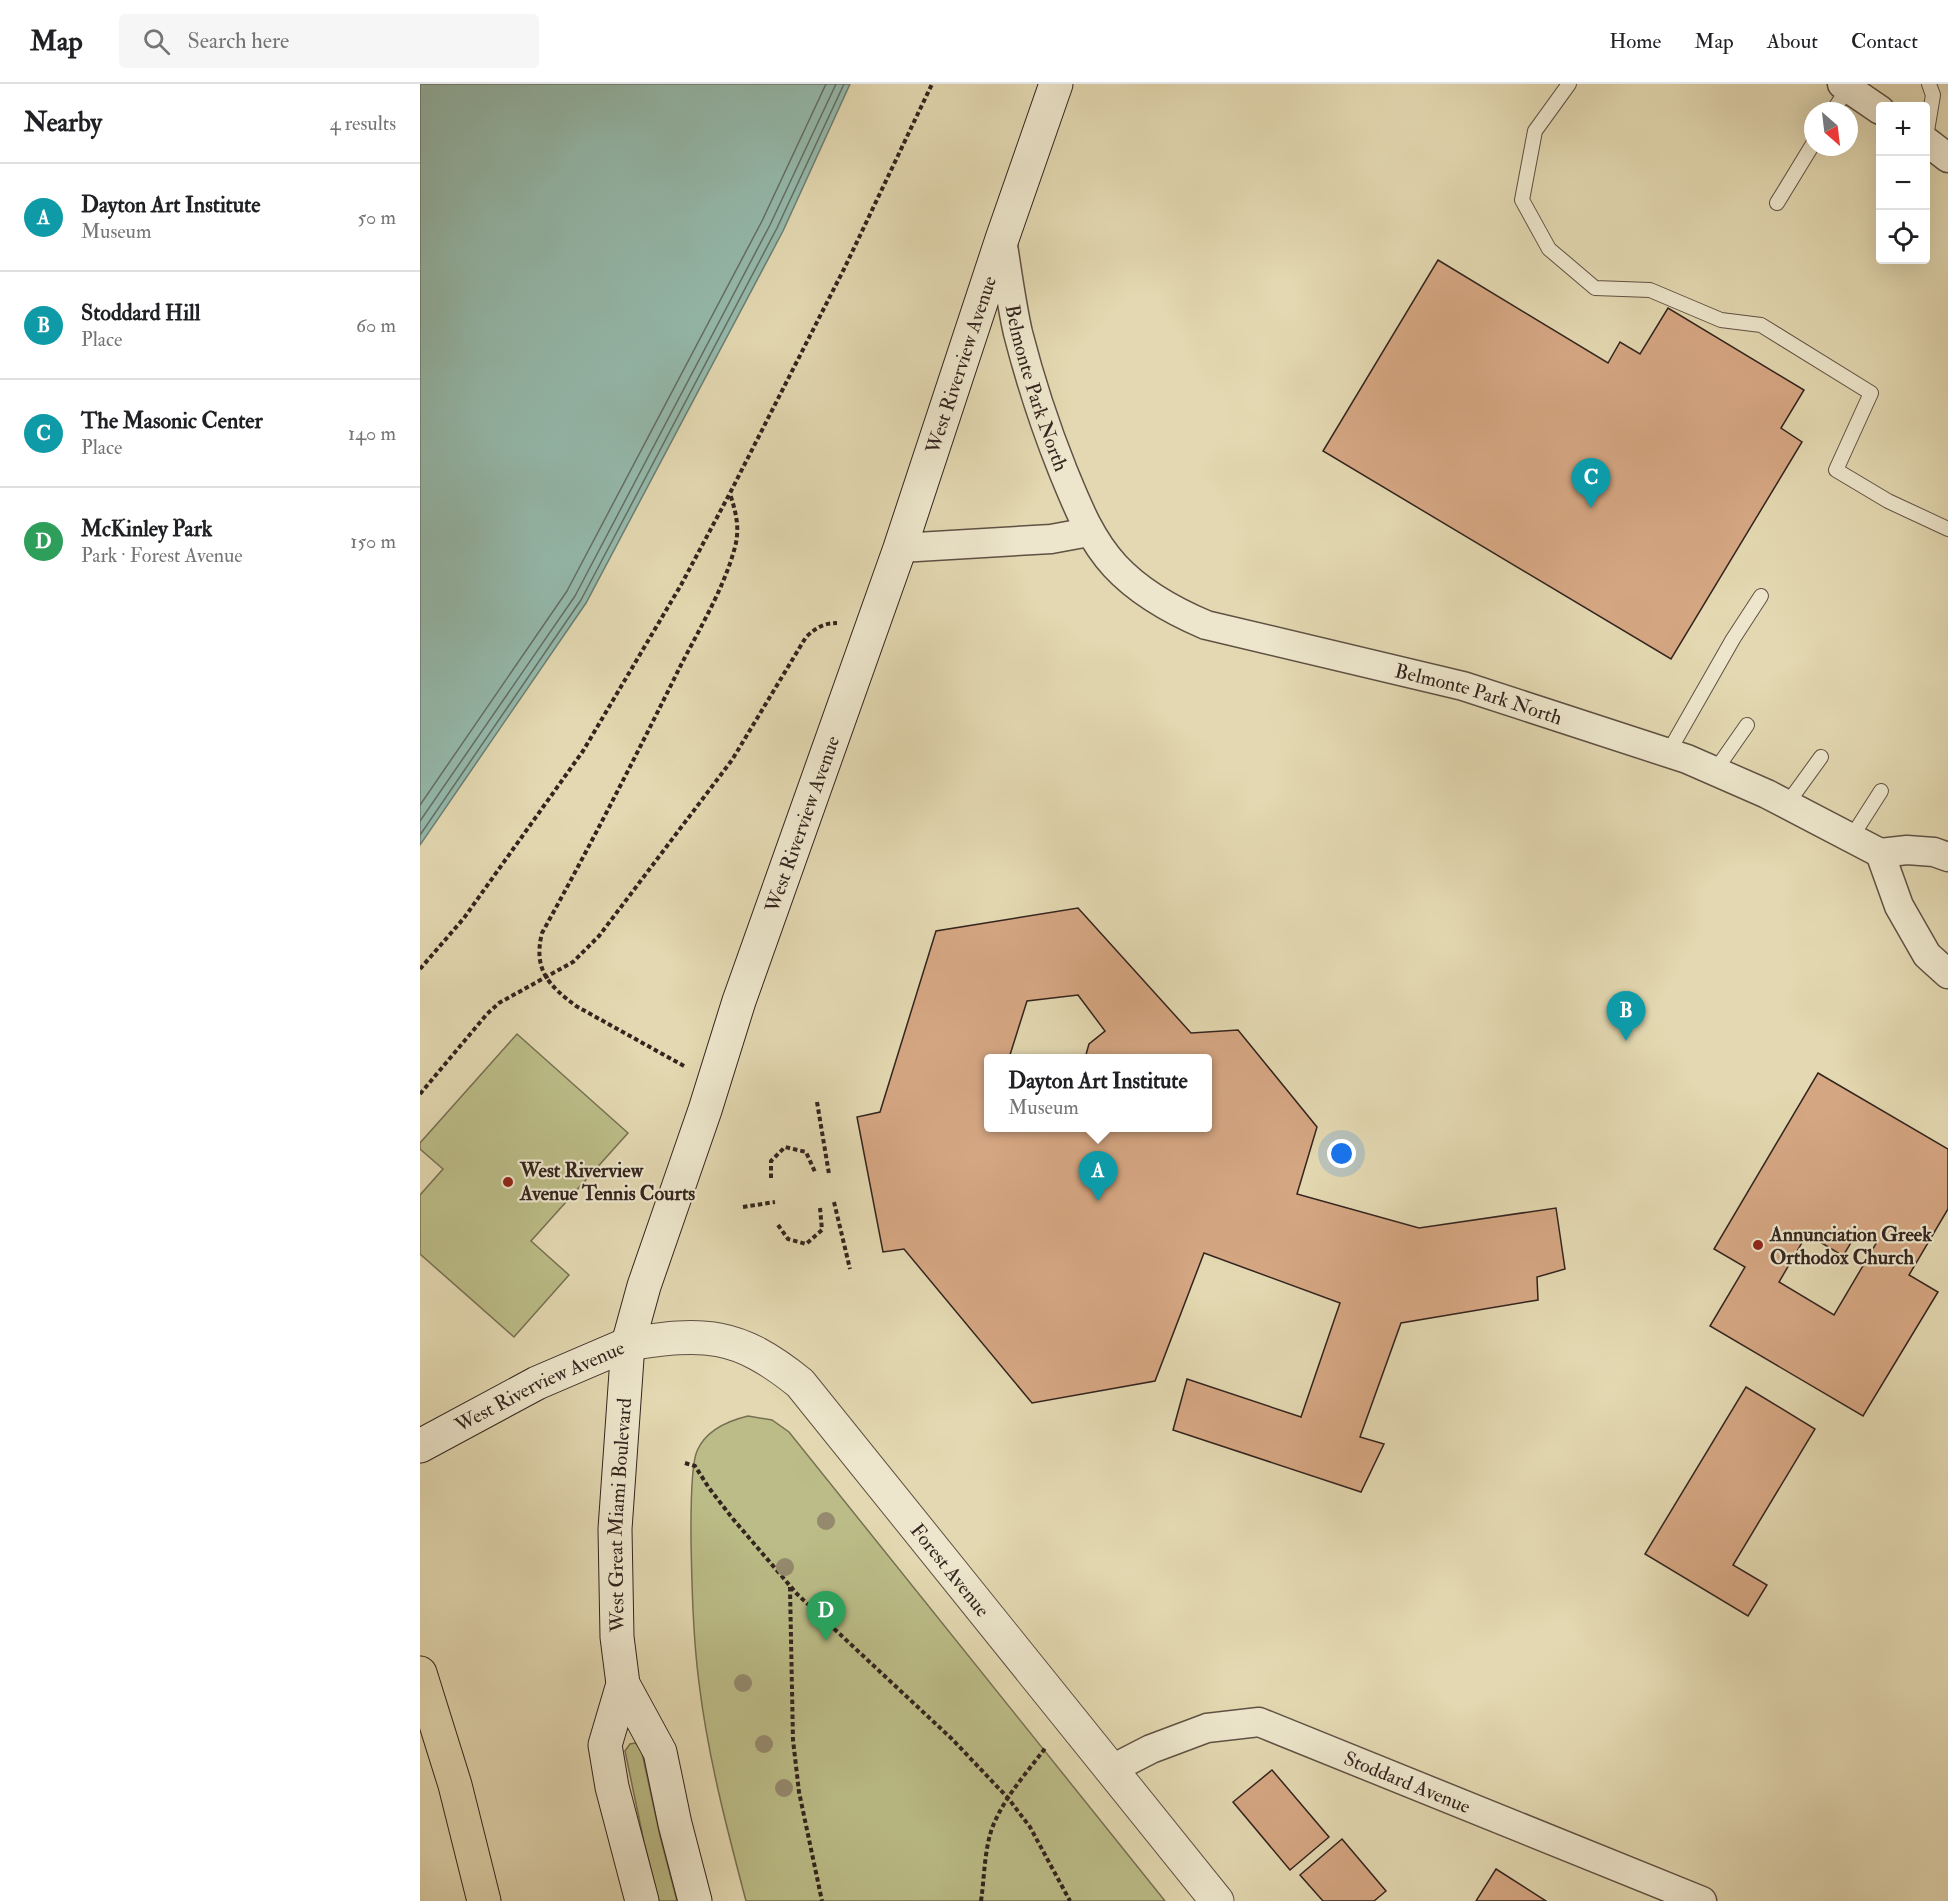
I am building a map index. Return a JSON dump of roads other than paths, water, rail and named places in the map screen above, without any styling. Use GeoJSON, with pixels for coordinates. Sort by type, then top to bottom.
{"type":"FeatureCollection","features":[{"type":"Feature","properties":{"kind":"highway"},"geometry":{"type":"LineString","coordinates":[[420,1673],[455,1785],[483,1901]]}},
{"type":"Feature","properties":{"kind":"main road","name":"West Riverview Avenue"},"geometry":{"type":"LineString","coordinates":[[420,1446],[537,1383],[628,1344],[644,1286],[705,1110],[739,1001],[900,548],[1056,84]]}},
{"type":"Feature","properties":{"kind":"main road","name":"Forest Avenue"},"geometry":{"type":"LineString","coordinates":[[628,1344],[675,1336],[721,1339],[776,1363],[800,1383],[1217,1901]]}},
{"type":"Feature","properties":{"kind":"main road","name":"West Great Miami Boulevard"},"geometry":{"type":"LineString","coordinates":[[628,1344],[615,1529],[617,1637],[623,1684],[660,1752],[675,1824],[695,1901]]}},
{"type":"Feature","properties":{"kind":"main road","name":"West Great Miami Boulevard"},"geometry":{"type":"LineString","coordinates":[[623,1684],[605,1745],[612,1787],[642,1901]]}},
{"type":"Feature","properties":{"kind":"street"},"geometry":{"type":"LineString","coordinates":[[1841,94],[1876,108]]}},
{"type":"Feature","properties":{"kind":"street"},"geometry":{"type":"LineString","coordinates":[[1930,142],[1948,158]]}},
{"type":"Feature","properties":{"kind":"street","name":"Belmonte Park North"},"geometry":{"type":"LineString","coordinates":[[1002,239],[1018,332],[1044,422],[1078,510],[1089,532],[1115,566],[1149,596],[1198,621],[1463,686],[1668,753],[1715,771],[1787,804],[1880,853]]}},
{"type":"Feature","properties":{"kind":"street"},"geometry":{"type":"LineString","coordinates":[[900,548],[1051,539],[1089,532]]}},
{"type":"Feature","properties":{"kind":"street"},"geometry":{"type":"LineString","coordinates":[[1947,854],[1907,850],[1880,853],[1899,906],[1928,955],[1948,974]]}},
{"type":"Feature","properties":{"kind":"street","name":"Stoddard Avenue"},"geometry":{"type":"LineString","coordinates":[[1112,1769],[1151,1749],[1206,1728],[1259,1722],[1702,1901]]}},
{"type":"Feature","properties":{"kind":"lane"},"geometry":{"type":"LineString","coordinates":[[1569,84],[1535,131],[1522,200],[1549,249],[1595,288],[1650,290],[1721,320],[1761,325],[1871,393],[1836,470],[1888,501],[1948,529]]}},
{"type":"Feature","properties":{"kind":"lane"},"geometry":{"type":"LineString","coordinates":[[1929,84],[1933,95],[1930,114]]}},
{"type":"Feature","properties":{"kind":"lane"},"geometry":{"type":"LineString","coordinates":[[1777,203],[1806,156]]}},
{"type":"Feature","properties":{"kind":"lane"},"geometry":{"type":"LineString","coordinates":[[1668,753],[1733,639],[1761,596]]}},
{"type":"Feature","properties":{"kind":"lane"},"geometry":{"type":"LineString","coordinates":[[1715,771],[1748,725]]}},
{"type":"Feature","properties":{"kind":"lane"},"geometry":{"type":"LineString","coordinates":[[1787,804],[1821,757]]}},
{"type":"Feature","properties":{"kind":"lane"},"geometry":{"type":"LineString","coordinates":[[1851,838],[1881,791]]}},
{"type":"Feature","properties":{"kind":"water"},"geometry":{"type":"Polygon","coordinates":[[[420,84],[850,84],[783,231],[586,603],[420,845],[420,84]]]}},
{"type":"Feature","properties":{"kind":"place","name":"The Masonic Center"},"geometry":{"type":"Point","coordinates":[1591,508]}},
{"type":"Feature","properties":{"kind":"place","name":"Stoddard Hill"},"geometry":{"type":"Point","coordinates":[1626,1041]}},
{"type":"Feature","properties":{"kind":"place","name":"West Riverview Avenue Tennis Courts"},"geometry":{"type":"Point","coordinates":[508,1182]}},
{"type":"Feature","properties":{"kind":"place","name":"Dayton Art Institute"},"geometry":{"type":"Point","coordinates":[1098,1201]}},
{"type":"Feature","properties":{"kind":"place","name":"Annunciation Greek Orthodox Church"},"geometry":{"type":"Point","coordinates":[1758,1245]}},
{"type":"Feature","properties":{"kind":"place","name":"McKinley Park"},"geometry":{"type":"Point","coordinates":[826,1641]}}]}
